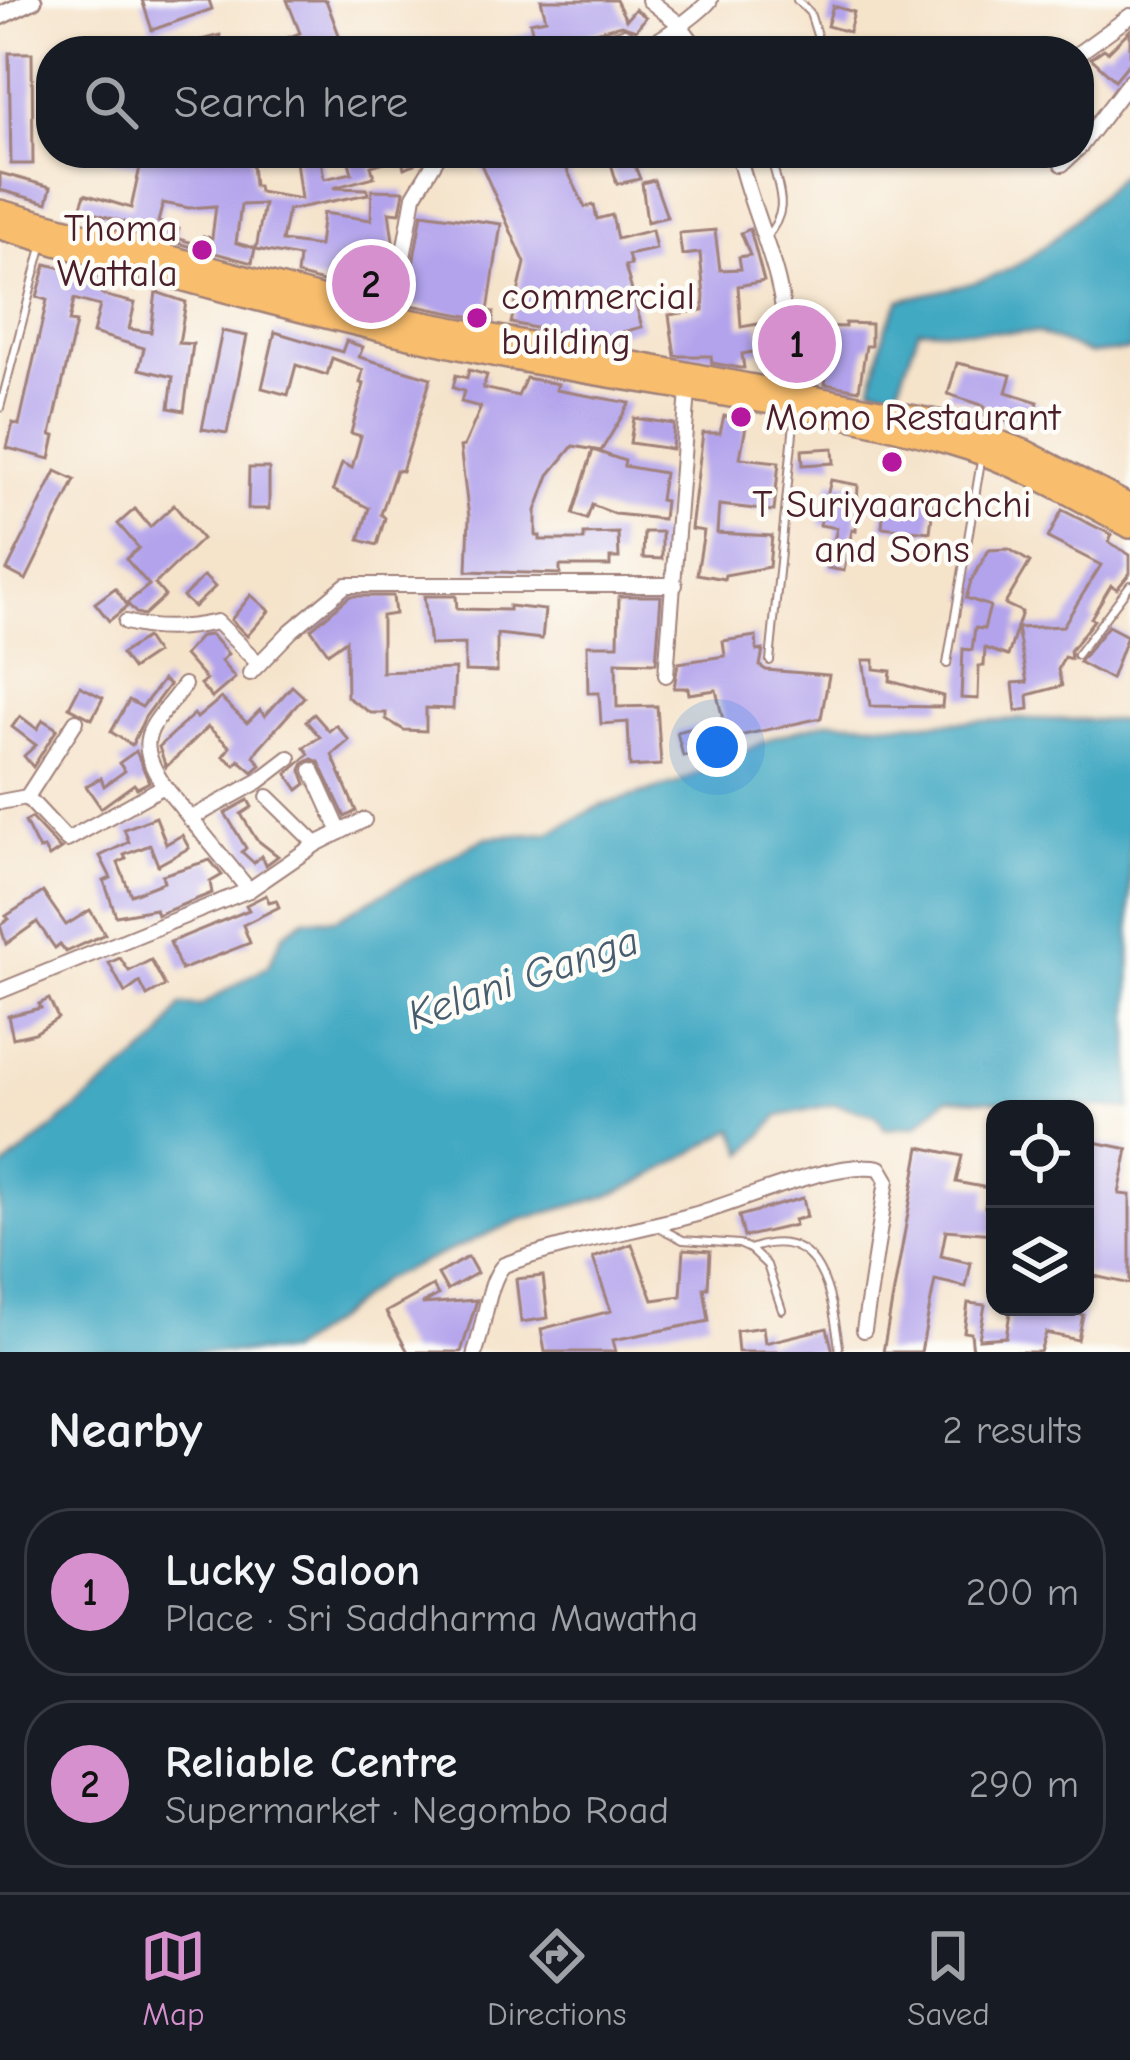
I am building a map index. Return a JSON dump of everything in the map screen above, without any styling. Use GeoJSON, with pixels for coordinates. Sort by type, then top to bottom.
{"type":"FeatureCollection","features":[{"type":"Feature","properties":{"kind":"highway"},"geometry":{"type":"LineString","coordinates":[[0,211],[391,325],[942,422],[1025,452],[1130,506]]}},
{"type":"Feature","properties":{"kind":"highway"},"geometry":{"type":"LineString","coordinates":[[0,228],[391,325],[688,391],[913,434],[982,454],[1130,527]]}},
{"type":"Feature","properties":{"kind":"street"},"geometry":{"type":"LineString","coordinates":[[0,16],[33,0]]}},
{"type":"Feature","properties":{"kind":"street"},"geometry":{"type":"LineString","coordinates":[[649,0],[688,36]]}},
{"type":"Feature","properties":{"kind":"street"},"geometry":{"type":"LineString","coordinates":[[664,36],[702,11],[710,0]]}},
{"type":"Feature","properties":{"kind":"street"},"geometry":{"type":"LineString","coordinates":[[1094,42],[1130,16]]}},
{"type":"Feature","properties":{"kind":"street"},"geometry":{"type":"LineString","coordinates":[[1094,128],[1130,81]]}},
{"type":"Feature","properties":{"kind":"street"},"geometry":{"type":"LineString","coordinates":[[391,325],[414,196],[431,168]]}},
{"type":"Feature","properties":{"kind":"street"},"geometry":{"type":"LineString","coordinates":[[742,168],[763,241],[780,278],[785,339]]}},
{"type":"Feature","properties":{"kind":"street"},"geometry":{"type":"LineString","coordinates":[[665,675],[688,391]]}},
{"type":"Feature","properties":{"kind":"street"},"geometry":{"type":"LineString","coordinates":[[126,622],[168,628],[217,622],[254,669],[346,585],[675,586]]}},
{"type":"Feature","properties":{"kind":"street"},"geometry":{"type":"LineString","coordinates":[[184,685],[149,732],[146,759],[249,890]]}},
{"type":"Feature","properties":{"kind":"street"},"geometry":{"type":"LineString","coordinates":[[0,802],[27,797],[76,721]]}},
{"type":"Feature","properties":{"kind":"street"},"geometry":{"type":"LineString","coordinates":[[190,819],[259,781],[289,758]]}},
{"type":"Feature","properties":{"kind":"street"},"geometry":{"type":"LineString","coordinates":[[312,770],[340,832]]}},
{"type":"Feature","properties":{"kind":"street"},"geometry":{"type":"LineString","coordinates":[[27,797],[67,840],[164,786]]}},
{"type":"Feature","properties":{"kind":"street"},"geometry":{"type":"LineString","coordinates":[[268,797],[316,844]]}},
{"type":"Feature","properties":{"kind":"street"},"geometry":{"type":"LineString","coordinates":[[0,991],[249,890],[316,844],[364,820]]}},
{"type":"Feature","properties":{"kind":"street"},"geometry":{"type":"LineString","coordinates":[[475,1352],[493,1279],[504,1264],[740,1202],[802,1179],[868,1166],[880,1168],[887,1180],[864,1330]]}},
{"type":"Feature","properties":{"kind":"lane"},"geometry":{"type":"LineString","coordinates":[[796,0],[810,13],[817,36]]}},
{"type":"Feature","properties":{"kind":"lane"},"geometry":{"type":"LineString","coordinates":[[763,241],[779,224],[783,210],[773,168]]}},
{"type":"Feature","properties":{"kind":"lane"},"geometry":{"type":"LineString","coordinates":[[0,408],[44,241]]}},
{"type":"Feature","properties":{"kind":"lane"},"geometry":{"type":"LineString","coordinates":[[770,661],[795,410]]}},
{"type":"Feature","properties":{"kind":"lane"},"geometry":{"type":"LineString","coordinates":[[947,664],[982,454]]}},
{"type":"Feature","properties":{"kind":"lane"},"geometry":{"type":"LineString","coordinates":[[1077,656],[1130,585]]}},
{"type":"Feature","properties":{"kind":"lane"},"geometry":{"type":"LineString","coordinates":[[654,1226],[683,1240],[750,1249],[766,1265],[782,1310]]}},
{"type":"Feature","properties":{"kind":"lane"},"geometry":{"type":"LineString","coordinates":[[750,1249],[775,1241],[787,1244],[820,1269],[830,1284],[839,1347]]}},
{"type":"Feature","properties":{"kind":"water"},"geometry":{"type":"Polygon","coordinates":[[[1130,165],[1130,350],[1090,354],[1039,333],[919,329],[897,391],[872,386],[886,326],[900,300],[975,282],[1017,265],[1062,232],[1130,165]]]}},
{"type":"Feature","properties":{"kind":"water","name":"Kelani Ganga"},"geometry":{"type":"Polygon","coordinates":[[[830,721],[1130,721],[1130,1109],[1094,1107],[1094,1100],[947,1098],[916,1126],[885,1129],[876,1115],[834,1104],[779,1116],[745,1154],[734,1129],[641,1182],[520,1220],[382,1280],[287,1352],[0,1352],[0,1171],[158,1042],[181,1005],[200,1006],[269,965],[284,933],[305,919],[336,919],[487,837],[549,833],[600,806],[674,784],[775,737],[830,721]]]}},
{"type":"Feature","properties":{"kind":"building"},"geometry":{"type":"Polygon","coordinates":[[[142,0],[209,0],[212,9],[152,30],[142,0]]]}},
{"type":"Feature","properties":{"kind":"building"},"geometry":{"type":"Polygon","coordinates":[[[287,0],[326,0],[339,36],[293,36],[300,33],[287,0]]]}},
{"type":"Feature","properties":{"kind":"building"},"geometry":{"type":"Polygon","coordinates":[[[541,0],[616,0],[626,20],[635,9],[646,17],[636,30],[621,25],[580,36],[518,36],[532,31],[530,22],[546,19],[541,0]]]}},
{"type":"Feature","properties":{"kind":"building"},"geometry":{"type":"Polygon","coordinates":[[[833,6],[854,12],[849,32],[827,26],[833,6]]]}},
{"type":"Feature","properties":{"kind":"building"},"geometry":{"type":"Polygon","coordinates":[[[1130,30],[1130,62],[1115,80],[1094,61],[1104,49],[1108,52],[1130,30]]]}},
{"type":"Feature","properties":{"kind":"building"},"geometry":{"type":"Polygon","coordinates":[[[9,53],[32,53],[33,164],[11,164],[9,53]]]}},
{"type":"Feature","properties":{"kind":"building"},"geometry":{"type":"Polygon","coordinates":[[[140,168],[252,168],[259,192],[301,199],[297,168],[322,168],[324,179],[352,173],[351,168],[372,168],[374,177],[333,188],[367,189],[368,194],[288,210],[282,241],[319,246],[323,213],[371,220],[372,190],[404,191],[400,213],[389,212],[393,241],[384,299],[297,275],[299,257],[256,249],[264,204],[241,205],[236,243],[255,248],[252,263],[200,249],[203,236],[212,238],[216,206],[163,203],[158,222],[179,229],[176,238],[193,243],[192,247],[129,230],[131,224],[80,209],[85,194],[131,208],[140,168]]]}},
{"type":"Feature","properties":{"kind":"building"},"geometry":{"type":"Polygon","coordinates":[[[483,168],[566,168],[585,207],[594,205],[597,219],[612,215],[617,239],[652,230],[656,249],[628,255],[631,265],[625,266],[642,327],[603,337],[604,342],[511,323],[525,263],[483,168]]]}},
{"type":"Feature","properties":{"kind":"building"},"geometry":{"type":"Polygon","coordinates":[[[612,168],[636,168],[640,179],[617,184],[612,168]]]}},
{"type":"Feature","properties":{"kind":"building"},"geometry":{"type":"Polygon","coordinates":[[[0,173],[51,187],[47,203],[0,190],[0,173]]]}},
{"type":"Feature","properties":{"kind":"building"},"geometry":{"type":"Polygon","coordinates":[[[654,180],[667,217],[647,222],[642,183],[654,180]]]}},
{"type":"Feature","properties":{"kind":"building"},"geometry":{"type":"Polygon","coordinates":[[[422,213],[501,224],[488,311],[494,312],[493,321],[406,304],[422,213]]]}},
{"type":"Feature","properties":{"kind":"building"},"geometry":{"type":"Polygon","coordinates":[[[750,229],[764,281],[738,286],[741,327],[758,324],[763,350],[742,354],[744,368],[712,363],[711,356],[675,356],[669,315],[703,310],[704,296],[700,253],[682,255],[679,233],[715,230],[720,270],[741,269],[739,257],[750,255],[741,233],[750,229]]]}},
{"type":"Feature","properties":{"kind":"building"},"geometry":{"type":"Polygon","coordinates":[[[46,264],[105,279],[102,295],[135,303],[129,329],[151,332],[156,292],[186,302],[179,343],[193,344],[184,411],[169,408],[173,377],[139,369],[144,348],[93,333],[100,306],[74,299],[69,322],[76,323],[50,459],[7,448],[13,423],[19,425],[47,300],[37,297],[46,264]]]}},
{"type":"Feature","properties":{"kind":"building"},"geometry":{"type":"Polygon","coordinates":[[[845,323],[871,324],[871,346],[866,346],[859,390],[825,384],[831,347],[812,347],[812,326],[845,327],[845,323]]]}},
{"type":"Feature","properties":{"kind":"building"},"geometry":{"type":"Polygon","coordinates":[[[222,331],[247,336],[227,433],[202,429],[222,331]]]}},
{"type":"Feature","properties":{"kind":"building"},"geometry":{"type":"Polygon","coordinates":[[[275,332],[342,352],[346,341],[363,347],[359,357],[431,378],[402,471],[396,470],[381,514],[385,518],[377,545],[359,540],[369,508],[333,490],[342,463],[352,468],[361,436],[351,433],[364,384],[360,383],[363,370],[332,358],[327,375],[296,365],[288,395],[262,388],[275,332]]]}},
{"type":"Feature","properties":{"kind":"building"},"geometry":{"type":"Polygon","coordinates":[[[957,363],[1011,375],[1006,392],[1038,402],[1032,422],[983,415],[985,406],[948,394],[957,363]]]}},
{"type":"Feature","properties":{"kind":"building"},"geometry":{"type":"Polygon","coordinates":[[[469,370],[487,375],[483,388],[518,396],[526,378],[558,384],[556,390],[630,403],[601,451],[573,446],[549,475],[536,511],[540,540],[584,540],[584,534],[618,533],[619,558],[610,558],[610,566],[560,566],[560,574],[467,571],[469,517],[460,447],[481,407],[461,402],[464,391],[453,388],[456,375],[467,378],[469,370]]]}},
{"type":"Feature","properties":{"kind":"building"},"geometry":{"type":"Polygon","coordinates":[[[724,416],[747,421],[740,458],[779,462],[774,511],[719,505],[717,533],[772,536],[769,567],[725,575],[724,579],[697,574],[704,531],[691,529],[703,433],[720,433],[724,416]]]}},
{"type":"Feature","properties":{"kind":"building"},"geometry":{"type":"Polygon","coordinates":[[[634,418],[674,424],[672,449],[630,443],[634,418]]]}},
{"type":"Feature","properties":{"kind":"building"},"geometry":{"type":"Polygon","coordinates":[[[833,448],[834,463],[803,465],[802,450],[833,448]]]}},
{"type":"Feature","properties":{"kind":"building"},"geometry":{"type":"Polygon","coordinates":[[[593,450],[625,461],[624,466],[664,473],[663,519],[615,514],[592,505],[587,519],[573,514],[593,450]]]}},
{"type":"Feature","properties":{"kind":"building"},"geometry":{"type":"Polygon","coordinates":[[[249,468],[269,468],[269,509],[248,509],[249,468]]]}},
{"type":"Feature","properties":{"kind":"building"},"geometry":{"type":"Polygon","coordinates":[[[56,471],[75,480],[26,580],[7,570],[56,471]]]}},
{"type":"Feature","properties":{"kind":"building"},"geometry":{"type":"Polygon","coordinates":[[[831,480],[858,485],[856,531],[852,530],[844,571],[828,568],[837,528],[820,525],[831,480]]]}},
{"type":"Feature","properties":{"kind":"building"},"geometry":{"type":"Polygon","coordinates":[[[885,494],[934,499],[930,532],[882,527],[885,494]]]}},
{"type":"Feature","properties":{"kind":"building"},"geometry":{"type":"Polygon","coordinates":[[[174,505],[202,539],[155,584],[165,596],[144,615],[136,613],[127,603],[149,585],[126,559],[139,548],[118,524],[135,509],[150,527],[174,505]]]}},
{"type":"Feature","properties":{"kind":"building"},"geometry":{"type":"Polygon","coordinates":[[[1062,510],[1112,535],[1109,542],[1130,555],[1130,573],[1117,589],[1111,585],[1094,620],[1070,651],[1071,659],[1064,657],[1058,670],[1062,686],[1028,695],[1029,709],[1016,711],[1013,683],[1027,682],[1017,628],[1063,626],[1101,565],[1048,538],[1062,510]]]}},
{"type":"Feature","properties":{"kind":"building"},"geometry":{"type":"Polygon","coordinates":[[[644,532],[662,532],[662,559],[643,558],[644,532]]]}},
{"type":"Feature","properties":{"kind":"building"},"geometry":{"type":"Polygon","coordinates":[[[1009,549],[1030,562],[1005,604],[1022,612],[1008,656],[985,648],[978,699],[961,698],[963,649],[972,650],[975,628],[984,629],[990,606],[966,598],[971,581],[989,550],[1009,549]]]}},
{"type":"Feature","properties":{"kind":"building"},"geometry":{"type":"Polygon","coordinates":[[[204,576],[215,587],[194,607],[183,597],[204,576]]]}},
{"type":"Feature","properties":{"kind":"building"},"geometry":{"type":"Polygon","coordinates":[[[115,588],[128,606],[109,621],[95,603],[115,588]]]}},
{"type":"Feature","properties":{"kind":"building"},"geometry":{"type":"Polygon","coordinates":[[[251,595],[269,611],[247,636],[231,620],[251,595]]]}},
{"type":"Feature","properties":{"kind":"building"},"geometry":{"type":"Polygon","coordinates":[[[350,596],[393,596],[395,614],[382,616],[382,672],[455,669],[453,709],[426,708],[426,731],[404,730],[386,719],[386,713],[371,713],[347,697],[346,640],[328,653],[311,629],[350,596]]]}},
{"type":"Feature","properties":{"kind":"building"},"geometry":{"type":"Polygon","coordinates":[[[424,596],[456,596],[457,609],[545,610],[542,639],[497,634],[497,672],[465,671],[465,644],[430,645],[424,596]]]}},
{"type":"Feature","properties":{"kind":"building"},"geometry":{"type":"Polygon","coordinates":[[[619,596],[661,596],[656,663],[616,662],[617,707],[657,706],[661,765],[630,767],[628,722],[601,724],[599,693],[588,693],[587,645],[618,645],[619,596]]]}},
{"type":"Feature","properties":{"kind":"building"},"geometry":{"type":"Polygon","coordinates":[[[1108,626],[1127,636],[1111,679],[1079,662],[1108,626]]]}},
{"type":"Feature","properties":{"kind":"building"},"geometry":{"type":"Polygon","coordinates":[[[211,635],[228,654],[221,661],[235,678],[212,698],[200,684],[206,680],[184,655],[201,636],[211,635]]]}},
{"type":"Feature","properties":{"kind":"building"},"geometry":{"type":"Polygon","coordinates":[[[756,636],[757,651],[763,650],[760,666],[766,670],[829,675],[821,718],[711,742],[713,748],[683,756],[677,732],[723,720],[716,690],[689,694],[688,688],[674,688],[678,663],[725,656],[723,641],[756,636]]]}},
{"type":"Feature","properties":{"kind":"building"},"geometry":{"type":"Polygon","coordinates":[[[146,638],[156,653],[132,669],[121,654],[146,638]]]}},
{"type":"Feature","properties":{"kind":"building"},"geometry":{"type":"Polygon","coordinates":[[[863,660],[874,660],[874,669],[891,671],[890,681],[943,696],[942,707],[870,706],[863,660]]]}},
{"type":"Feature","properties":{"kind":"building"},"geometry":{"type":"Polygon","coordinates":[[[163,680],[169,685],[145,717],[132,745],[111,732],[129,700],[142,707],[163,680]]]}},
{"type":"Feature","properties":{"kind":"building"},"geometry":{"type":"Polygon","coordinates":[[[80,686],[103,698],[92,719],[69,707],[80,686]]]}},
{"type":"Feature","properties":{"kind":"building"},"geometry":{"type":"Polygon","coordinates":[[[292,686],[304,697],[258,749],[254,756],[261,765],[253,772],[239,760],[235,765],[223,756],[230,747],[208,727],[166,767],[159,747],[194,714],[197,718],[221,698],[247,723],[260,710],[265,716],[292,686]]]}},
{"type":"Feature","properties":{"kind":"building"},"geometry":{"type":"Polygon","coordinates":[[[314,714],[329,731],[336,725],[349,740],[332,755],[356,811],[345,817],[319,762],[304,763],[301,770],[306,784],[298,790],[287,774],[309,754],[304,747],[320,737],[306,721],[314,714]]]}},
{"type":"Feature","properties":{"kind":"building"},"geometry":{"type":"Polygon","coordinates":[[[20,716],[37,729],[43,720],[57,729],[33,767],[24,756],[36,745],[12,727],[20,716]]]}},
{"type":"Feature","properties":{"kind":"building"},"geometry":{"type":"Polygon","coordinates":[[[136,751],[149,782],[137,788],[134,784],[101,808],[86,786],[101,778],[104,786],[125,771],[119,763],[136,751]]]}},
{"type":"Feature","properties":{"kind":"building"},"geometry":{"type":"Polygon","coordinates":[[[248,800],[252,807],[241,814],[256,839],[278,856],[266,865],[261,856],[254,863],[242,852],[246,848],[225,813],[248,800]]]}},
{"type":"Feature","properties":{"kind":"building"},"geometry":{"type":"Polygon","coordinates":[[[156,817],[166,844],[182,835],[189,848],[158,865],[150,845],[124,855],[126,859],[118,863],[131,895],[164,882],[162,875],[210,860],[222,875],[210,882],[212,893],[157,915],[155,909],[116,916],[104,881],[111,878],[100,856],[129,842],[124,829],[156,817]]]}},
{"type":"Feature","properties":{"kind":"building"},"geometry":{"type":"Polygon","coordinates":[[[31,818],[61,849],[49,857],[44,848],[39,850],[25,822],[31,818]]]}},
{"type":"Feature","properties":{"kind":"building"},"geometry":{"type":"Polygon","coordinates":[[[43,892],[66,925],[90,910],[105,934],[66,952],[60,944],[55,948],[37,922],[6,944],[0,925],[9,919],[6,916],[43,892]]]}},
{"type":"Feature","properties":{"kind":"building"},"geometry":{"type":"Polygon","coordinates":[[[266,895],[279,907],[243,925],[250,943],[181,970],[170,942],[249,910],[246,905],[266,895]]]}},
{"type":"Feature","properties":{"kind":"building"},"geometry":{"type":"Polygon","coordinates":[[[120,958],[129,971],[151,960],[165,986],[147,996],[140,982],[125,993],[109,963],[120,958]]]}},
{"type":"Feature","properties":{"kind":"building"},"geometry":{"type":"Polygon","coordinates":[[[49,999],[58,1018],[35,1033],[13,1038],[8,1016],[41,1008],[39,1004],[49,999]]]}},
{"type":"Feature","properties":{"kind":"building"},"geometry":{"type":"Polygon","coordinates":[[[1094,1142],[1128,1149],[1119,1194],[1130,1195],[1130,1284],[1094,1276],[1094,1142]]]}},
{"type":"Feature","properties":{"kind":"building"},"geometry":{"type":"Polygon","coordinates":[[[920,1147],[962,1156],[956,1182],[986,1188],[986,1233],[946,1230],[941,1256],[971,1263],[966,1287],[935,1280],[921,1352],[883,1352],[920,1147]]]}},
{"type":"Feature","properties":{"kind":"building"},"geometry":{"type":"Polygon","coordinates":[[[803,1198],[807,1217],[794,1220],[795,1225],[744,1237],[739,1216],[803,1198]]]}},
{"type":"Feature","properties":{"kind":"building"},"geometry":{"type":"Polygon","coordinates":[[[632,1244],[653,1300],[681,1296],[684,1249],[710,1251],[708,1288],[704,1288],[709,1321],[613,1340],[616,1352],[545,1352],[541,1329],[611,1311],[593,1258],[632,1244]]]}},
{"type":"Feature","properties":{"kind":"building"},"geometry":{"type":"Polygon","coordinates":[[[468,1257],[477,1273],[447,1290],[438,1274],[468,1257]]]}},
{"type":"Feature","properties":{"kind":"building"},"geometry":{"type":"Polygon","coordinates":[[[543,1276],[548,1318],[521,1322],[516,1279],[543,1276]]]}},
{"type":"Feature","properties":{"kind":"building"},"geometry":{"type":"Polygon","coordinates":[[[433,1286],[438,1295],[422,1304],[477,1300],[461,1352],[408,1352],[386,1312],[433,1286]]]}},
{"type":"Feature","properties":{"kind":"building"},"geometry":{"type":"Polygon","coordinates":[[[968,1303],[985,1305],[979,1339],[1006,1337],[1010,1316],[1083,1316],[1078,1340],[1046,1333],[1040,1352],[973,1352],[971,1333],[964,1332],[968,1303]]]}},
{"type":"Feature","properties":{"kind":"building"},"geometry":{"type":"Polygon","coordinates":[[[763,1327],[765,1343],[827,1328],[833,1352],[738,1352],[736,1331],[763,1327]]]}},
{"type":"Feature","properties":{"kind":"place","name":"Thoma Wattala"},"geometry":{"type":"Point","coordinates":[202,250]}},
{"type":"Feature","properties":{"kind":"place","name":"Reliable Centre"},"geometry":{"type":"Point","coordinates":[371,284]}},
{"type":"Feature","properties":{"kind":"place","name":"commercial building"},"geometry":{"type":"Point","coordinates":[477,318]}},
{"type":"Feature","properties":{"kind":"place","name":"Lucky Saloon"},"geometry":{"type":"Point","coordinates":[797,344]}},
{"type":"Feature","properties":{"kind":"place","name":"Momo Restaurant"},"geometry":{"type":"Point","coordinates":[741,417]}},
{"type":"Feature","properties":{"kind":"place","name":"T Suriyaarachchi and Sons"},"geometry":{"type":"Point","coordinates":[892,462]}}]}
